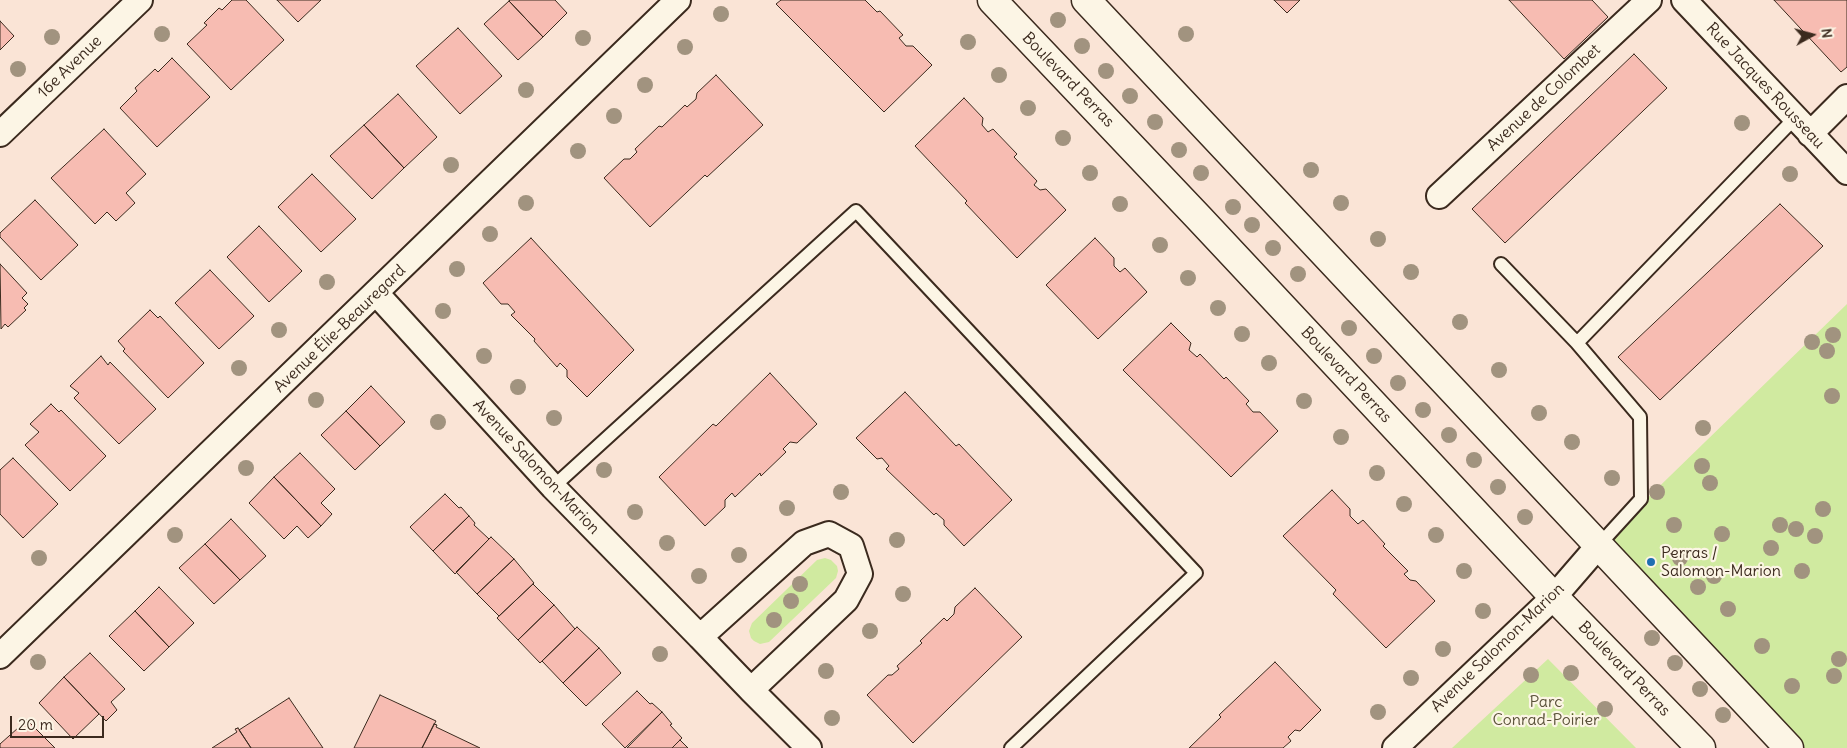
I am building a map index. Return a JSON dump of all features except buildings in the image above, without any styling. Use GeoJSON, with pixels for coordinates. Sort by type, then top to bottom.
{"type":"FeatureCollection","features":[{"type":"Feature","properties":{"kind":"main road","name":"Boulevard Perras"},"geometry":{"type":"LineString","coordinates":[[992,0],[1554,597],[1701,748]]}},
{"type":"Feature","properties":{"kind":"main road"},"geometry":{"type":"LineString","coordinates":[[1086,0],[1788,748]]}},
{"type":"Feature","properties":{"kind":"street","name":"16e Avenue"},"geometry":{"type":"LineString","coordinates":[[0,134],[140,0]]}},
{"type":"Feature","properties":{"kind":"street","name":"Avenue Élie-Beauregard"},"geometry":{"type":"LineString","coordinates":[[0,656],[678,0]]}},
{"type":"Feature","properties":{"kind":"street","name":"Avenue de Colombet"},"geometry":{"type":"LineString","coordinates":[[1439,196],[1649,0]]}},
{"type":"Feature","properties":{"kind":"street","name":"Rue Jacques Rousseau"},"geometry":{"type":"LineString","coordinates":[[1684,0],[1847,172]]}},
{"type":"Feature","properties":{"kind":"street"},"geometry":{"type":"LineString","coordinates":[[1803,126],[1847,97]]}},
{"type":"Feature","properties":{"kind":"street","name":"Avenue Salomon-Marion"},"geometry":{"type":"LineString","coordinates":[[376,293],[553,488],[809,748]]}},
{"type":"Feature","properties":{"kind":"street"},"geometry":{"type":"LineString","coordinates":[[700,637],[804,543],[828,534],[851,546],[860,574],[846,600],[751,690]]}},
{"type":"Feature","properties":{"kind":"street","name":"Avenue Salomon-Marion"},"geometry":{"type":"LineString","coordinates":[[1395,748],[1554,597],[1599,545]]}},
{"type":"Feature","properties":{"kind":"lane"},"geometry":{"type":"LineString","coordinates":[[1577,344],[1803,126]]}},
{"type":"Feature","properties":{"kind":"lane"},"geometry":{"type":"LineString","coordinates":[[553,488],[856,211],[1196,573],[1011,748]]}},
{"type":"Feature","properties":{"kind":"lane"},"geometry":{"type":"LineString","coordinates":[[1501,264],[1577,344],[1640,417],[1641,499],[1599,545]]}},
{"type":"Feature","properties":{"kind":"green space"},"geometry":{"type":"Polygon","coordinates":[[[1847,304],[1847,748],[1789,748],[1599,545],[1847,304]]]}},
{"type":"Feature","properties":{"kind":"green space"},"geometry":{"type":"Polygon","coordinates":[[[825,558],[831,560],[837,566],[836,578],[769,642],[760,644],[754,641],[749,631],[752,623],[817,560],[825,558]]]}},
{"type":"Feature","properties":{"kind":"green space","name":"Parc Conrad-Poirier"},"geometry":{"type":"Polygon","coordinates":[[[1548,659],[1636,748],[1452,748],[1548,659]]]}},
{"type":"Feature","properties":{"kind":"place","name":"Perras / Salomon-Marion"},"geometry":{"type":"Point","coordinates":[1651,562]}}]}
